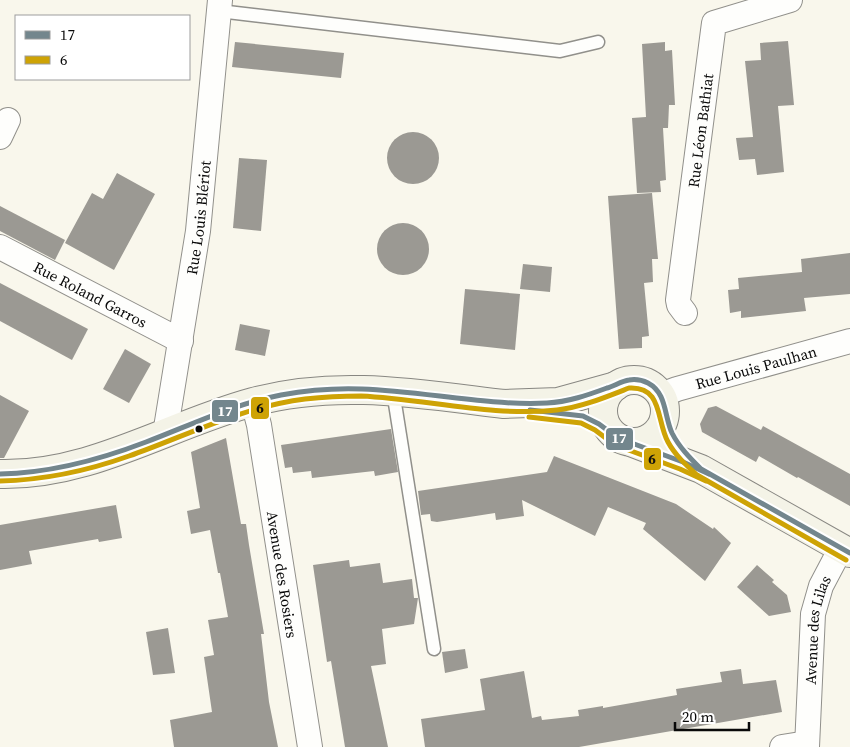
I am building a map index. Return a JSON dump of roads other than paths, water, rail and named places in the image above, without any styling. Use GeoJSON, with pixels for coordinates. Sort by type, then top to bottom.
{"type":"FeatureCollection","features":[{"type":"Feature","properties":{"kind":"main road"},"geometry":{"type":"LineString","coordinates":[[504,404],[558,402],[616,386],[625,381],[640,381],[650,384],[663,405],[671,432],[681,449],[701,469]]}},
{"type":"Feature","properties":{"kind":"main road"},"geometry":{"type":"LineString","coordinates":[[616,386],[606,398],[603,407],[604,418],[622,437],[643,441],[653,437],[662,425],[663,405]]}},
{"type":"Feature","properties":{"kind":"main road"},"geometry":{"type":"LineString","coordinates":[[0,474],[19,475],[57,470],[115,453],[223,411],[279,396],[334,390],[393,391],[504,404],[540,411],[583,416],[622,437],[701,469],[846,550]]}},
{"type":"Feature","properties":{"kind":"street","name":"Rue Léon Bathiat"},"geometry":{"type":"LineString","coordinates":[[685,313],[678,300],[714,23],[790,0]]}},
{"type":"Feature","properties":{"kind":"street","name":"Rue Louis Blériot"},"geometry":{"type":"LineString","coordinates":[[165,434],[198,231],[219,6]]}},
{"type":"Feature","properties":{"kind":"street","name":"Rue Roland Garros"},"geometry":{"type":"LineString","coordinates":[[0,247],[181,340]]}},
{"type":"Feature","properties":{"kind":"street","name":"Rue Louis Paulhan"},"geometry":{"type":"LineString","coordinates":[[663,405],[671,391],[850,341]]}},
{"type":"Feature","properties":{"kind":"street","name":"Avenue des Rosiers"},"geometry":{"type":"LineString","coordinates":[[253,402],[260,435],[310,747]]}},
{"type":"Feature","properties":{"kind":"street","name":"Avenue des Lilas"},"geometry":{"type":"LineString","coordinates":[[807,745],[814,614],[824,580],[846,550]]}},
{"type":"Feature","properties":{"kind":"street"},"geometry":{"type":"LineString","coordinates":[[782,747],[807,745]]}},
{"type":"Feature","properties":{"kind":"lane"},"geometry":{"type":"LineString","coordinates":[[219,6],[560,51],[598,42]]}},
{"type":"Feature","properties":{"kind":"lane"},"geometry":{"type":"LineString","coordinates":[[393,391],[434,649]]}}]}
